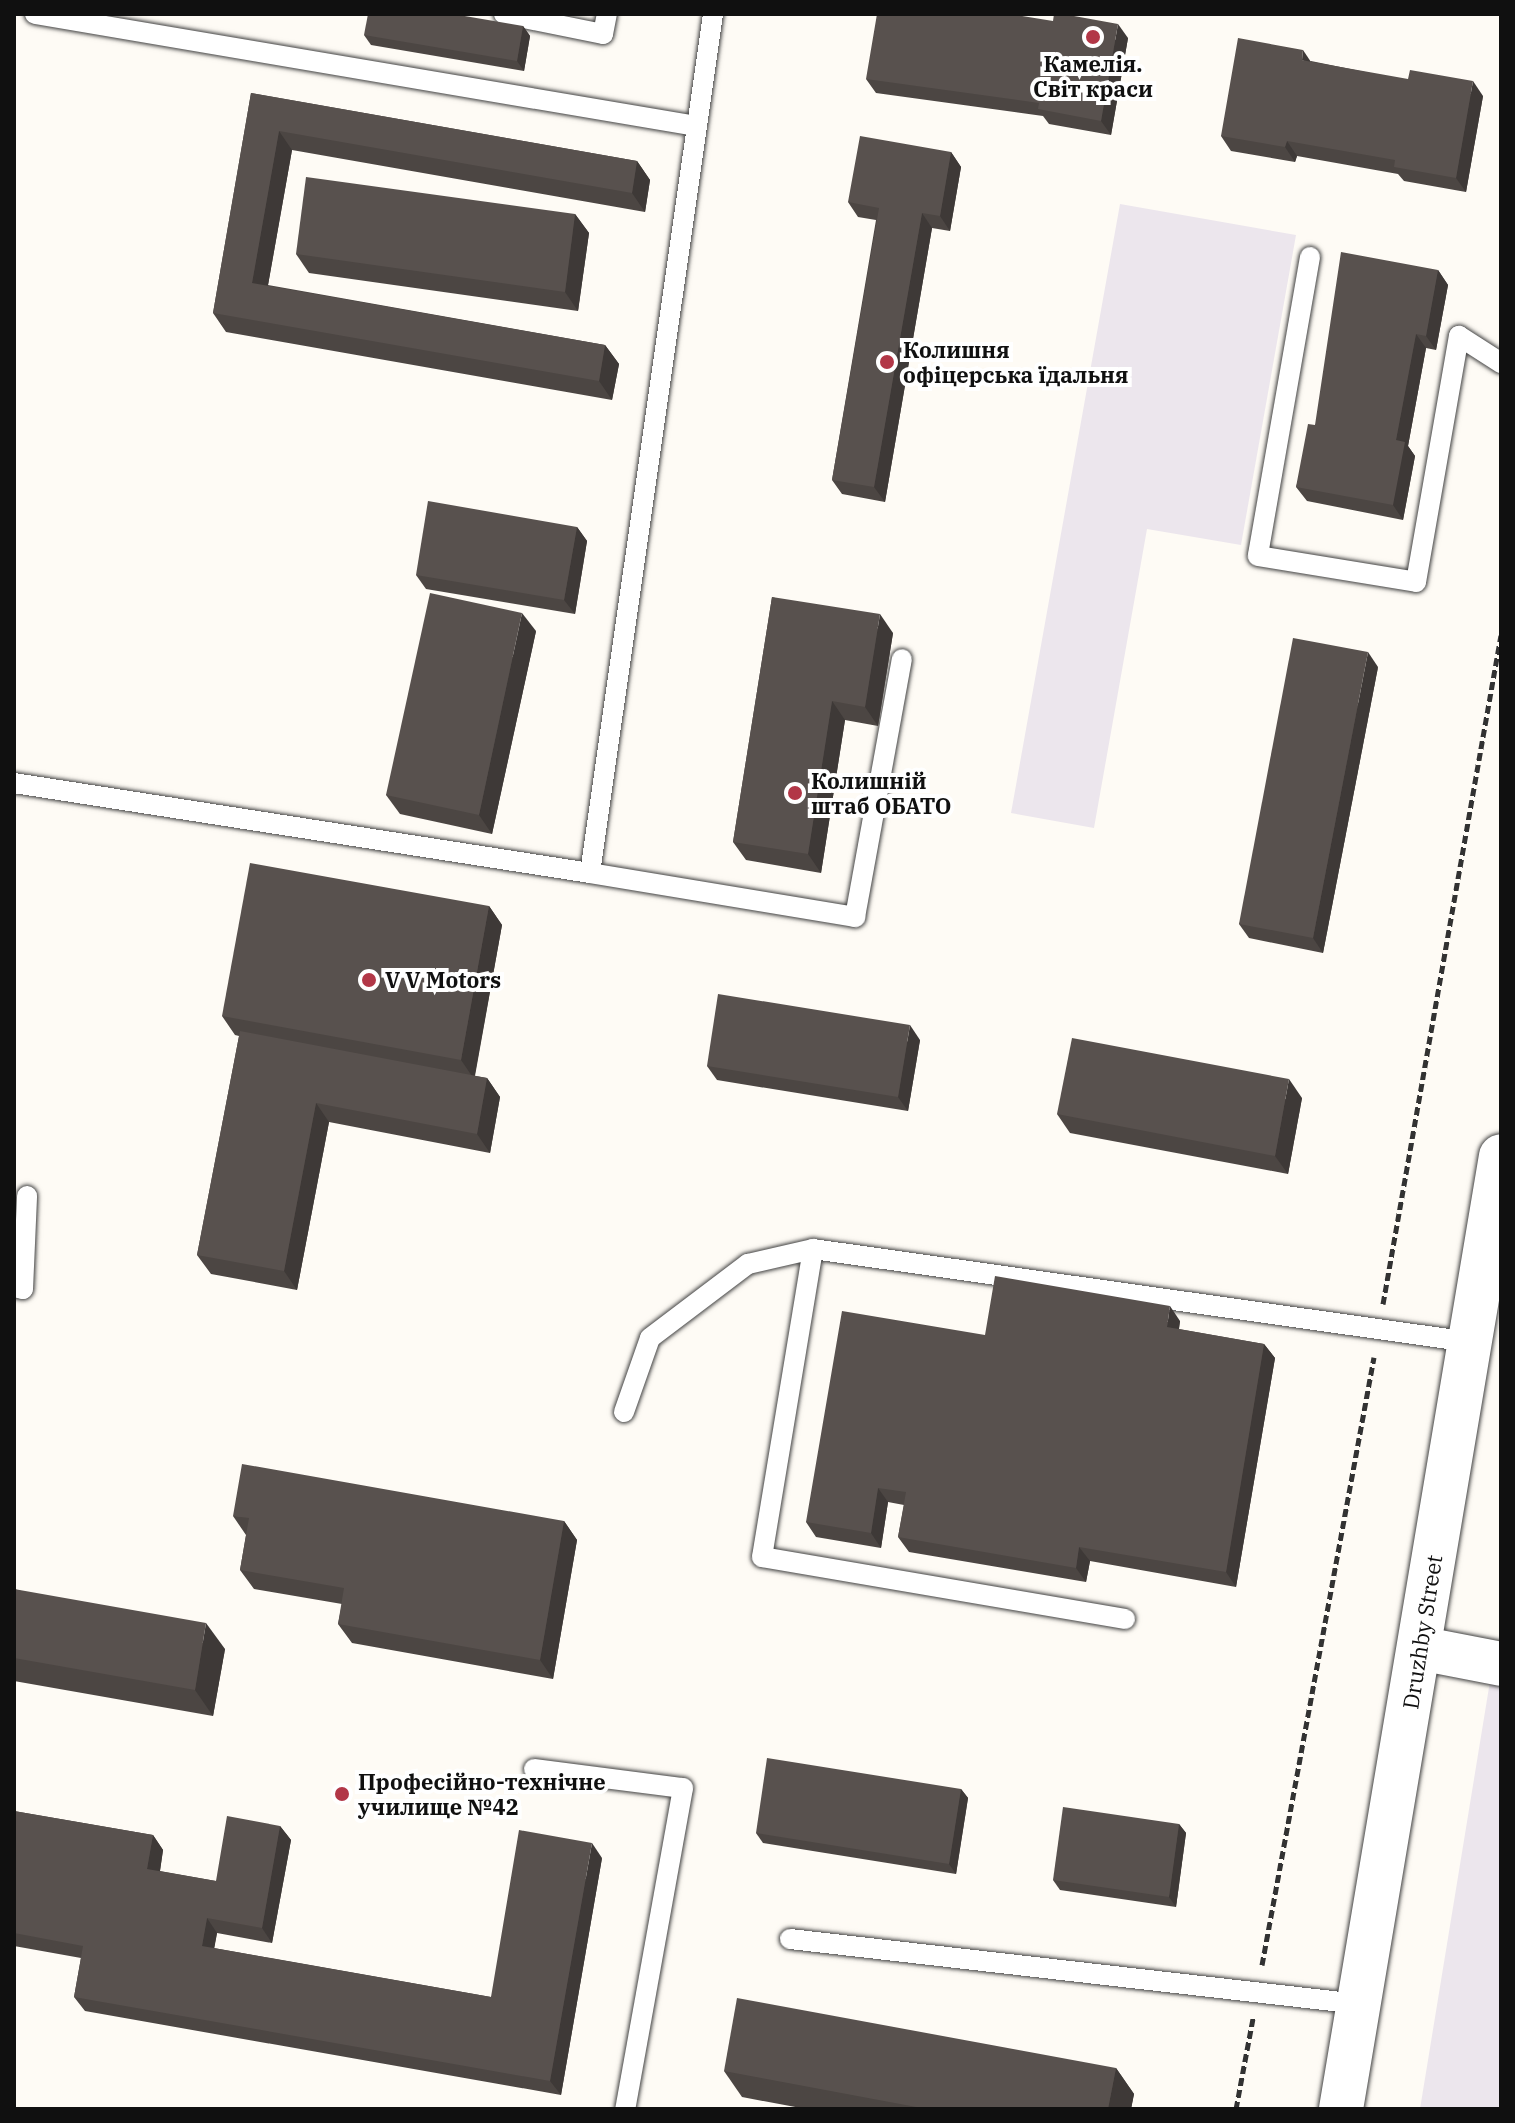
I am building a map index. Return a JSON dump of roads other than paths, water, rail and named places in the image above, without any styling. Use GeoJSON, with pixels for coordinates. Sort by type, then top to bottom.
{"type":"FeatureCollection","features":[{"type":"Feature","properties":{"kind":"street","name":"Druzhby Street"},"geometry":{"type":"LineString","coordinates":[[1341,2109],[1501,1156]]}},
{"type":"Feature","properties":{"kind":"street"},"geometry":{"type":"LineString","coordinates":[[1419,1648],[1501,1664]]}},
{"type":"Feature","properties":{"kind":"lane"},"geometry":{"type":"LineString","coordinates":[[35,14],[696,126]]}},
{"type":"Feature","properties":{"kind":"lane"},"geometry":{"type":"LineString","coordinates":[[504,14],[603,34],[607,14]]}},
{"type":"Feature","properties":{"kind":"lane"},"geometry":{"type":"LineString","coordinates":[[590,873],[713,14]]}},
{"type":"Feature","properties":{"kind":"lane"},"geometry":{"type":"LineString","coordinates":[[1310,257],[1258,556],[1416,582],[1459,336],[1501,363]]}},
{"type":"Feature","properties":{"kind":"lane"},"geometry":{"type":"LineString","coordinates":[[14,783],[855,917],[902,659]]}},
{"type":"Feature","properties":{"kind":"lane"},"geometry":{"type":"LineString","coordinates":[[14,1287],[23,1289],[27,1196]]}},
{"type":"Feature","properties":{"kind":"lane"},"geometry":{"type":"LineString","coordinates":[[813,1249],[762,1557],[1125,1619]]}},
{"type":"Feature","properties":{"kind":"lane"},"geometry":{"type":"LineString","coordinates":[[624,1412],[650,1338],[748,1264],[813,1249],[1470,1342]]}},
{"type":"Feature","properties":{"kind":"lane"},"geometry":{"type":"LineString","coordinates":[[534,1769],[683,1788],[625,2109]]}},
{"type":"Feature","properties":{"kind":"lane"},"geometry":{"type":"LineString","coordinates":[[790,1939],[1359,2004]]}},
{"type":"Feature","properties":{"kind":"place","name":"Камелія. Світ краси"},"geometry":{"type":"Point","coordinates":[1093,37]}},
{"type":"Feature","properties":{"kind":"place","name":"Колишня офіцерська їдальня"},"geometry":{"type":"Point","coordinates":[887,362]}},
{"type":"Feature","properties":{"kind":"place","name":"Колишній штаб ОБАТО"},"geometry":{"type":"Point","coordinates":[795,793]}},
{"type":"Feature","properties":{"kind":"place","name":"V V Motors"},"geometry":{"type":"Point","coordinates":[369,980]}},
{"type":"Feature","properties":{"kind":"place","name":"Професійно-технічне училище №42"},"geometry":{"type":"Point","coordinates":[342,1794]}}]}
